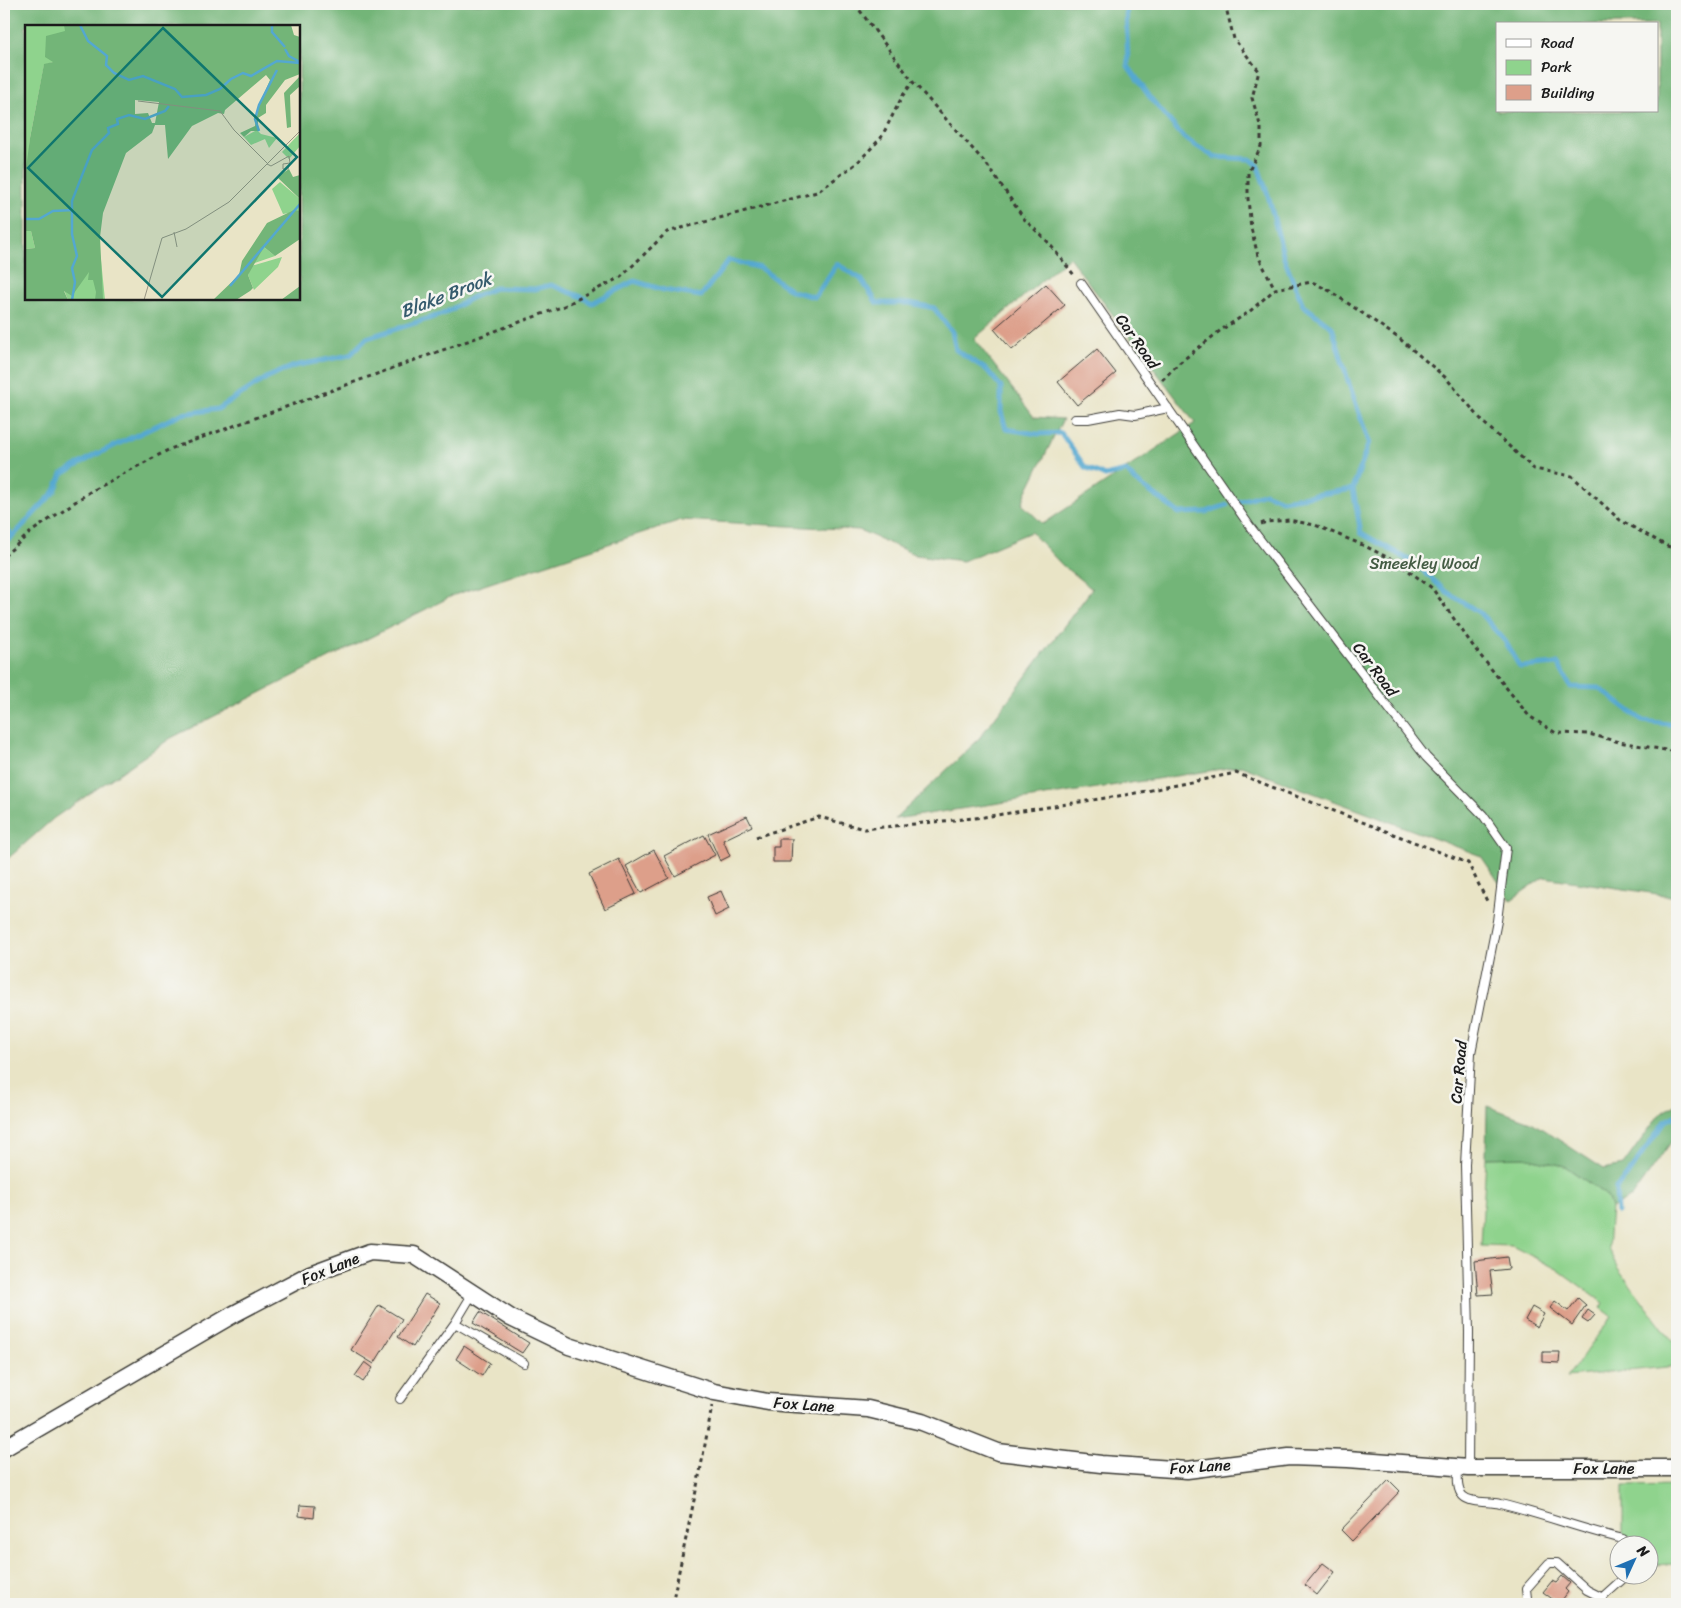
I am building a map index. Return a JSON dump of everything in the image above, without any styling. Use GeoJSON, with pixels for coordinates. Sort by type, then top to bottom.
{"type":"FeatureCollection","features":[{"type":"Feature","properties":{"kind":"street","name":"Fox Lane"},"geometry":{"type":"LineString","coordinates":[[4,1448],[234,1314],[310,1274],[370,1252],[414,1255],[511,1318],[569,1346],[714,1392],[768,1402],[868,1409],[922,1422],[998,1452],[1101,1464],[1187,1470],[1289,1456],[1348,1458],[1463,1467],[1677,1468]]}},
{"type":"Feature","properties":{"kind":"lane","name":"Car Road"},"geometry":{"type":"LineString","coordinates":[[1080,283],[1251,528],[1426,757],[1483,815],[1506,848],[1497,921],[1471,1053],[1465,1165],[1469,1332],[1463,1467],[1459,1489],[1464,1497],[1472,1501],[1492,1502],[1522,1509],[1609,1536]]}},
{"type":"Feature","properties":{"kind":"lane"},"geometry":{"type":"LineString","coordinates":[[1075,419],[1088,419],[1120,413],[1135,415],[1168,408]]}},
{"type":"Feature","properties":{"kind":"lane"},"geometry":{"type":"LineString","coordinates":[[400,1399],[456,1323],[473,1293]]}},
{"type":"Feature","properties":{"kind":"lane"},"geometry":{"type":"LineString","coordinates":[[456,1323],[524,1363]]}},
{"type":"Feature","properties":{"kind":"lane"},"geometry":{"type":"LineString","coordinates":[[1531,1604],[1526,1589],[1549,1562],[1557,1563],[1587,1590],[1601,1597]]}},
{"type":"Feature","properties":{"kind":"lane"},"geometry":{"type":"LineString","coordinates":[[1595,1604],[1614,1586]]}},
{"type":"Feature","properties":{"kind":"path"},"geometry":{"type":"LineString","coordinates":[[855,4],[913,82],[988,166],[1025,220],[1048,242],[1080,283]]}},
{"type":"Feature","properties":{"kind":"path"},"geometry":{"type":"LineString","coordinates":[[1225,4],[1234,39],[1258,71],[1252,98],[1262,128],[1262,146],[1248,173],[1248,199],[1251,228],[1258,256],[1275,289]]}},
{"type":"Feature","properties":{"kind":"path"},"geometry":{"type":"LineString","coordinates":[[4,556],[31,532],[91,491],[170,448],[564,306],[621,277],[667,232],[817,192],[857,163],[882,138],[903,95],[913,82]]}},
{"type":"Feature","properties":{"kind":"path"},"geometry":{"type":"LineString","coordinates":[[1153,386],[1221,330],[1249,312],[1275,289],[1312,282],[1321,286],[1400,339],[1446,378],[1485,424],[1534,469],[1572,476],[1620,520],[1677,550]]}},
{"type":"Feature","properties":{"kind":"path"},"geometry":{"type":"LineString","coordinates":[[1251,528],[1266,522],[1290,520],[1314,524],[1365,546],[1398,563],[1432,588],[1476,650],[1528,716],[1556,733],[1589,734],[1619,742],[1677,752]]}},
{"type":"Feature","properties":{"kind":"path"},"geometry":{"type":"LineString","coordinates":[[756,837],[819,817],[864,830],[984,817],[1131,794],[1236,773],[1468,863],[1497,921]]}},
{"type":"Feature","properties":{"kind":"path"},"geometry":{"type":"LineString","coordinates":[[672,1604],[700,1472],[714,1392]]}},
{"type":"Feature","properties":{"kind":"green space","name":"Smeekley Wood"},"geometry":{"type":"Polygon","coordinates":[[[4,4],[1677,4],[1677,897],[1544,877],[1511,900],[1481,856],[1241,766],[895,819],[977,741],[1092,589],[1062,565],[1031,532],[963,561],[916,555],[859,530],[681,520],[454,595],[171,738],[54,818],[4,862],[4,4]],[[1069,257],[974,339],[1034,417],[1063,419],[1022,504],[1043,524],[1195,423],[1069,257]]]}},
{"type":"Feature","properties":{"kind":"green space"},"geometry":{"type":"Polygon","coordinates":[[[1677,1104],[1677,1136],[1632,1197],[1611,1208],[1607,1196],[1565,1166],[1524,1157],[1486,1158],[1487,1106],[1533,1123],[1604,1169],[1623,1165],[1659,1115],[1677,1104]]]}},
{"type":"Feature","properties":{"kind":"green space"},"geometry":{"type":"Polygon","coordinates":[[[1524,1157],[1565,1166],[1607,1196],[1611,1208],[1608,1248],[1617,1267],[1677,1347],[1677,1366],[1567,1377],[1612,1316],[1601,1308],[1604,1303],[1557,1269],[1512,1246],[1481,1245],[1486,1158],[1524,1157]]]}},
{"type":"Feature","properties":{"kind":"green space"},"geometry":{"type":"Polygon","coordinates":[[[1677,1485],[1677,1564],[1658,1565],[1658,1536],[1623,1536],[1623,1486],[1677,1485]]]}},
{"type":"Feature","properties":{"kind":"building"},"geometry":{"type":"Polygon","coordinates":[[[1046,284],[1065,305],[1012,350],[994,329],[1046,284]]]}},
{"type":"Feature","properties":{"kind":"building"},"geometry":{"type":"Polygon","coordinates":[[[1097,349],[1116,373],[1077,405],[1058,382],[1097,349]]]}},
{"type":"Feature","properties":{"kind":"building"},"geometry":{"type":"Polygon","coordinates":[[[747,816],[752,826],[723,840],[730,856],[720,861],[708,834],[747,816]]]}},
{"type":"Feature","properties":{"kind":"building"},"geometry":{"type":"Polygon","coordinates":[[[704,835],[715,855],[675,876],[664,856],[704,835]]]}},
{"type":"Feature","properties":{"kind":"building"},"geometry":{"type":"Polygon","coordinates":[[[779,839],[792,839],[791,862],[773,862],[773,847],[779,847],[779,839]]]}},
{"type":"Feature","properties":{"kind":"building"},"geometry":{"type":"Polygon","coordinates":[[[654,850],[669,878],[641,893],[626,866],[654,850]]]}},
{"type":"Feature","properties":{"kind":"building"},"geometry":{"type":"Polygon","coordinates":[[[619,859],[636,894],[605,909],[589,874],[619,859]]]}},
{"type":"Feature","properties":{"kind":"building"},"geometry":{"type":"Polygon","coordinates":[[[721,891],[729,909],[715,916],[707,897],[721,891]]]}},
{"type":"Feature","properties":{"kind":"building"},"geometry":{"type":"Polygon","coordinates":[[[1507,1257],[1509,1269],[1490,1271],[1493,1294],[1478,1295],[1475,1261],[1507,1257]]]}},
{"type":"Feature","properties":{"kind":"building"},"geometry":{"type":"Polygon","coordinates":[[[425,1294],[440,1303],[413,1347],[398,1337],[425,1294]]]}},
{"type":"Feature","properties":{"kind":"building"},"geometry":{"type":"Polygon","coordinates":[[[1578,1298],[1586,1305],[1572,1325],[1550,1308],[1555,1301],[1568,1311],[1578,1298]]]}},
{"type":"Feature","properties":{"kind":"building"},"geometry":{"type":"Polygon","coordinates":[[[379,1305],[402,1319],[374,1364],[351,1350],[379,1305]]]}},
{"type":"Feature","properties":{"kind":"building"},"geometry":{"type":"Polygon","coordinates":[[[1532,1307],[1544,1314],[1537,1327],[1525,1320],[1532,1307]]]}},
{"type":"Feature","properties":{"kind":"building"},"geometry":{"type":"Polygon","coordinates":[[[1588,1310],[1595,1315],[1588,1323],[1582,1319],[1588,1310]]]}},
{"type":"Feature","properties":{"kind":"building"},"geometry":{"type":"Polygon","coordinates":[[[480,1312],[529,1343],[522,1353],[473,1323],[480,1312]]]}},
{"type":"Feature","properties":{"kind":"building"},"geometry":{"type":"Polygon","coordinates":[[[464,1346],[490,1363],[482,1376],[456,1359],[464,1346]]]}},
{"type":"Feature","properties":{"kind":"building"},"geometry":{"type":"Polygon","coordinates":[[[1543,1352],[1560,1352],[1559,1363],[1543,1362],[1543,1352]]]}},
{"type":"Feature","properties":{"kind":"building"},"geometry":{"type":"Polygon","coordinates":[[[365,1362],[373,1368],[363,1382],[355,1376],[365,1362]]]}},
{"type":"Feature","properties":{"kind":"building"},"geometry":{"type":"Polygon","coordinates":[[[1389,1480],[1400,1491],[1352,1541],[1341,1530],[1389,1480]]]}},
{"type":"Feature","properties":{"kind":"building"},"geometry":{"type":"Polygon","coordinates":[[[300,1505],[315,1506],[314,1518],[299,1516],[300,1505]]]}},
{"type":"Feature","properties":{"kind":"building"},"geometry":{"type":"Polygon","coordinates":[[[1323,1563],[1335,1572],[1317,1595],[1305,1585],[1323,1563]]]}},
{"type":"Feature","properties":{"kind":"building"},"geometry":{"type":"Polygon","coordinates":[[[1562,1576],[1570,1583],[1565,1589],[1568,1592],[1559,1604],[1543,1592],[1552,1581],[1556,1583],[1562,1576]]]}},
{"type":"Feature","properties":{"kind":"waterway"},"geometry":{"type":"LineString","coordinates":[[1124,4],[1126,7],[1128,66],[1152,100],[1184,138],[1214,157],[1250,159],[1257,164],[1268,195],[1284,258],[1303,305],[1332,327],[1369,442],[1353,489],[1361,533],[1416,564],[1444,590],[1480,613],[1505,641],[1520,667],[1558,664],[1571,687],[1599,688],[1643,721],[1677,725]]}},
{"type":"Feature","properties":{"kind":"waterway","name":"Blake Brook"},"geometry":{"type":"LineString","coordinates":[[4,543],[13,536],[55,491],[62,474],[97,454],[181,414],[218,409],[268,377],[294,366],[350,355],[367,338],[443,314],[473,297],[495,288],[535,289],[551,285],[592,303],[634,281],[664,290],[701,296],[729,260],[760,268],[792,291],[815,297],[837,264],[861,279],[877,303],[910,303],[934,308],[952,332],[956,350],[987,370],[1001,387],[1001,412],[1006,429],[1038,434],[1061,433],[1085,467],[1105,476],[1126,471],[1138,483],[1179,513],[1206,512],[1227,505]]}},
{"type":"Feature","properties":{"kind":"waterway","name":"Blake Brook"},"geometry":{"type":"LineString","coordinates":[[1238,502],[1265,493],[1282,500],[1353,489]]}},
{"type":"Feature","properties":{"kind":"waterway"},"geometry":{"type":"LineString","coordinates":[[4,525],[13,536]]}},
{"type":"Feature","properties":{"kind":"waterway"},"geometry":{"type":"LineString","coordinates":[[1617,1212],[1616,1188],[1626,1177],[1665,1121],[1677,1115]]}}]}
